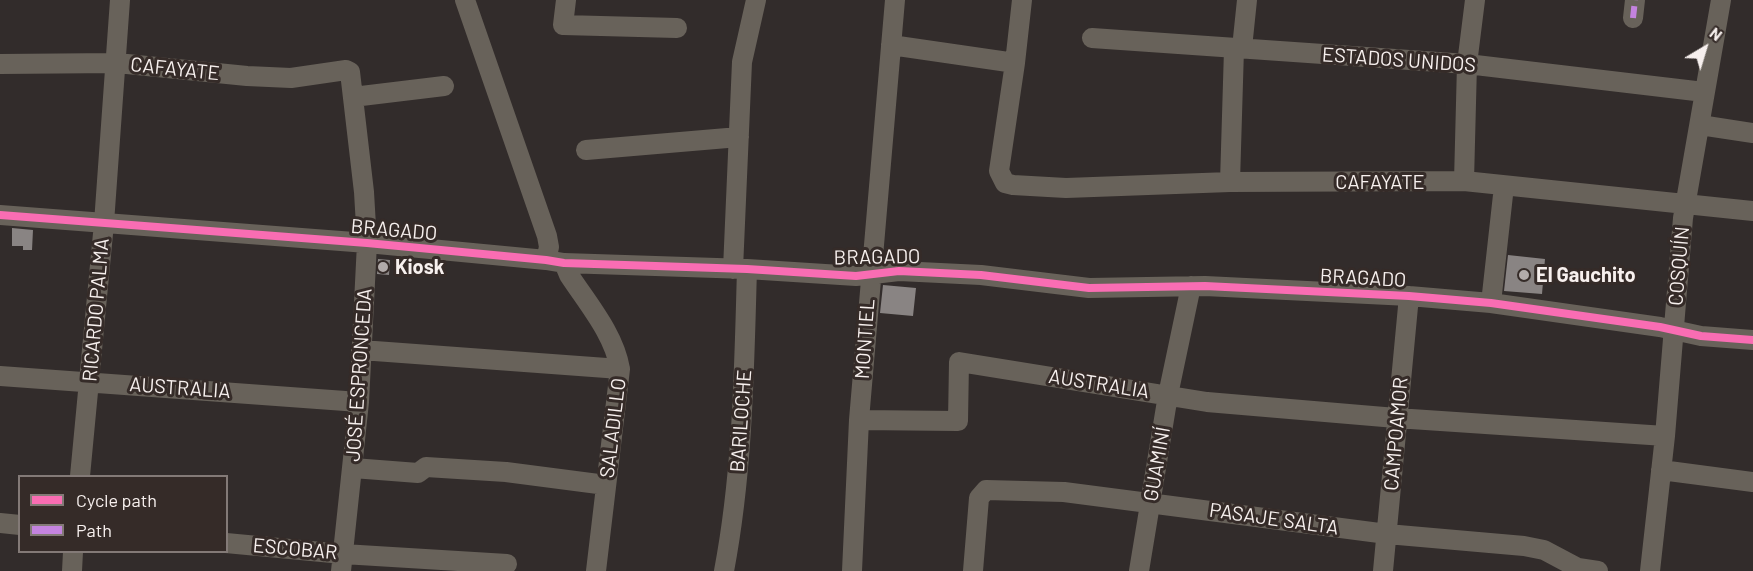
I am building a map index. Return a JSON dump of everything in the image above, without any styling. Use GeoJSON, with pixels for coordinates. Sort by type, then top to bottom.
{"type":"FeatureCollection","features":[{"type":"Feature","properties":{"kind":"street","name":"RICARDO PALMA"},"geometry":{"type":"LineString","coordinates":[[80,475],[104,223],[120,0]]}},
{"type":"Feature","properties":{"kind":"street","name":"SALADILLO"},"geometry":{"type":"LineString","coordinates":[[465,0],[555,261],[568,275],[612,340],[617,354],[620,369],[596,571]]}},
{"type":"Feature","properties":{"kind":"street"},"geometry":{"type":"LineString","coordinates":[[566,0],[563,26],[677,28]]}},
{"type":"Feature","properties":{"kind":"street","name":"BARILOCHE"},"geometry":{"type":"LineString","coordinates":[[724,571],[730,539],[743,421],[739,137],[742,62],[756,0]]}},
{"type":"Feature","properties":{"kind":"street","name":"MONTIEL"},"geometry":{"type":"LineString","coordinates":[[852,571],[859,420],[870,274],[896,0]]}},
{"type":"Feature","properties":{"kind":"street"},"geometry":{"type":"LineString","coordinates":[[891,45],[1015,63],[1022,0]]}},
{"type":"Feature","properties":{"kind":"street"},"geometry":{"type":"LineString","coordinates":[[1230,182],[1238,48],[1247,0]]}},
{"type":"Feature","properties":{"kind":"street"},"geometry":{"type":"LineString","coordinates":[[1464,182],[1467,64],[1475,0]]}},
{"type":"Feature","properties":{"kind":"street","name":"COSQUÍN"},"geometry":{"type":"LineString","coordinates":[[1650,571],[1665,436],[1683,218],[1721,0]]}},
{"type":"Feature","properties":{"kind":"street","name":"ESTADOS UNIDOS"},"geometry":{"type":"LineString","coordinates":[[1092,38],[1467,64],[1704,92]]}},
{"type":"Feature","properties":{"kind":"street","name":"CAFAYATE"},"geometry":{"type":"LineString","coordinates":[[0,64],[117,63],[291,78],[346,70],[350,72]]}},
{"type":"Feature","properties":{"kind":"street","name":"CAFAYATE"},"geometry":{"type":"LineString","coordinates":[[1015,63],[999,171],[1005,183],[1013,185],[1066,188],[1230,182],[1464,182],[1753,211]]}},
{"type":"Feature","properties":{"kind":"street","name":"JOSÉ ESPRONCEDA"},"geometry":{"type":"LineString","coordinates":[[342,562],[359,402],[367,243],[364,192],[350,72]]}},
{"type":"Feature","properties":{"kind":"street"},"geometry":{"type":"LineString","coordinates":[[353,97],[444,86]]}},
{"type":"Feature","properties":{"kind":"street"},"geometry":{"type":"LineString","coordinates":[[1700,125],[1753,133]]}},
{"type":"Feature","properties":{"kind":"street"},"geometry":{"type":"LineString","coordinates":[[586,150],[739,137]]}},
{"type":"Feature","properties":{"kind":"street"},"geometry":{"type":"LineString","coordinates":[[1491,303],[1504,186]]}},
{"type":"Feature","properties":{"kind":"street","name":"BRAGADO"},"geometry":{"type":"LineString","coordinates":[[0,215],[367,243],[555,261],[856,276],[898,271],[981,274],[1067,287],[1089,288],[1191,286],[1409,296],[1491,303],[1701,336],[1753,340]]}},
{"type":"Feature","properties":{"kind":"street","name":"GUAMINÍ"},"geometry":{"type":"LineString","coordinates":[[1139,571],[1168,394],[1191,286]]}},
{"type":"Feature","properties":{"kind":"street","name":"CAMPOAMOR"},"geometry":{"type":"LineString","coordinates":[[1383,571],[1409,296]]}},
{"type":"Feature","properties":{"kind":"street"},"geometry":{"type":"LineString","coordinates":[[361,350],[620,369]]}},
{"type":"Feature","properties":{"kind":"street","name":"AUSTRALIA"},"geometry":{"type":"LineString","coordinates":[[859,420],[958,421],[959,362],[1207,402],[1396,418],[1665,436]]}},
{"type":"Feature","properties":{"kind":"street","name":"AUSTRALIA"},"geometry":{"type":"LineString","coordinates":[[0,376],[359,402]]}},
{"type":"Feature","properties":{"kind":"street"},"geometry":{"type":"LineString","coordinates":[[353,468],[418,473],[426,467],[506,472],[606,485]]}},
{"type":"Feature","properties":{"kind":"street"},"geometry":{"type":"LineString","coordinates":[[1661,470],[1753,482]]}},
{"type":"Feature","properties":{"kind":"street","name":"PASAJE SALTA"},"geometry":{"type":"LineString","coordinates":[[973,571],[979,498],[986,490],[1064,492],[1387,534],[1524,546],[1544,550],[1578,568],[1598,571]]}},
{"type":"Feature","properties":{"kind":"street"},"geometry":{"type":"LineString","coordinates":[[0,523],[18,525]]}},
{"type":"Feature","properties":{"kind":"street","name":"ESCOBAR"},"geometry":{"type":"LineString","coordinates":[[228,543],[342,562],[507,564]]}},
{"type":"Feature","properties":{"kind":"street"},"geometry":{"type":"LineString","coordinates":[[72,571],[73,553]]}},
{"type":"Feature","properties":{"kind":"building"},"geometry":{"type":"Polygon","coordinates":[[[12,228],[33,230],[32,250],[23,250],[23,246],[12,246],[12,228]]]}},
{"type":"Feature","properties":{"kind":"building","name":"El Gauchito"},"geometry":{"type":"Polygon","coordinates":[[[1508,255],[1545,259],[1542,294],[1504,291],[1508,255]]]}},
{"type":"Feature","properties":{"kind":"building","name":"Kiosk"},"geometry":{"type":"Polygon","coordinates":[[[378,259],[390,260],[389,275],[377,274],[378,259]]]}},
{"type":"Feature","properties":{"kind":"building"},"geometry":{"type":"Polygon","coordinates":[[[883,285],[916,288],[913,316],[880,313],[883,285]]]}},
{"type":"Feature","properties":{"kind":"marked path"},"geometry":{"type":"LineString","coordinates":[[1633,18],[1635,0]]}},
{"type":"Feature","properties":{"kind":"cycle path"},"geometry":{"type":"LineString","coordinates":[[0,215],[367,243],[564,263],[747,269],[856,276],[899,271],[981,275],[1089,288],[1205,286],[1409,296],[1491,303],[1660,327],[1701,336],[1753,340]]}},
{"type":"Feature","properties":{"kind":"place","name":"Kiosk"},"geometry":{"type":"Point","coordinates":[383,267]}},
{"type":"Feature","properties":{"kind":"place","name":"El Gauchito"},"geometry":{"type":"Point","coordinates":[1524,275]}}]}
